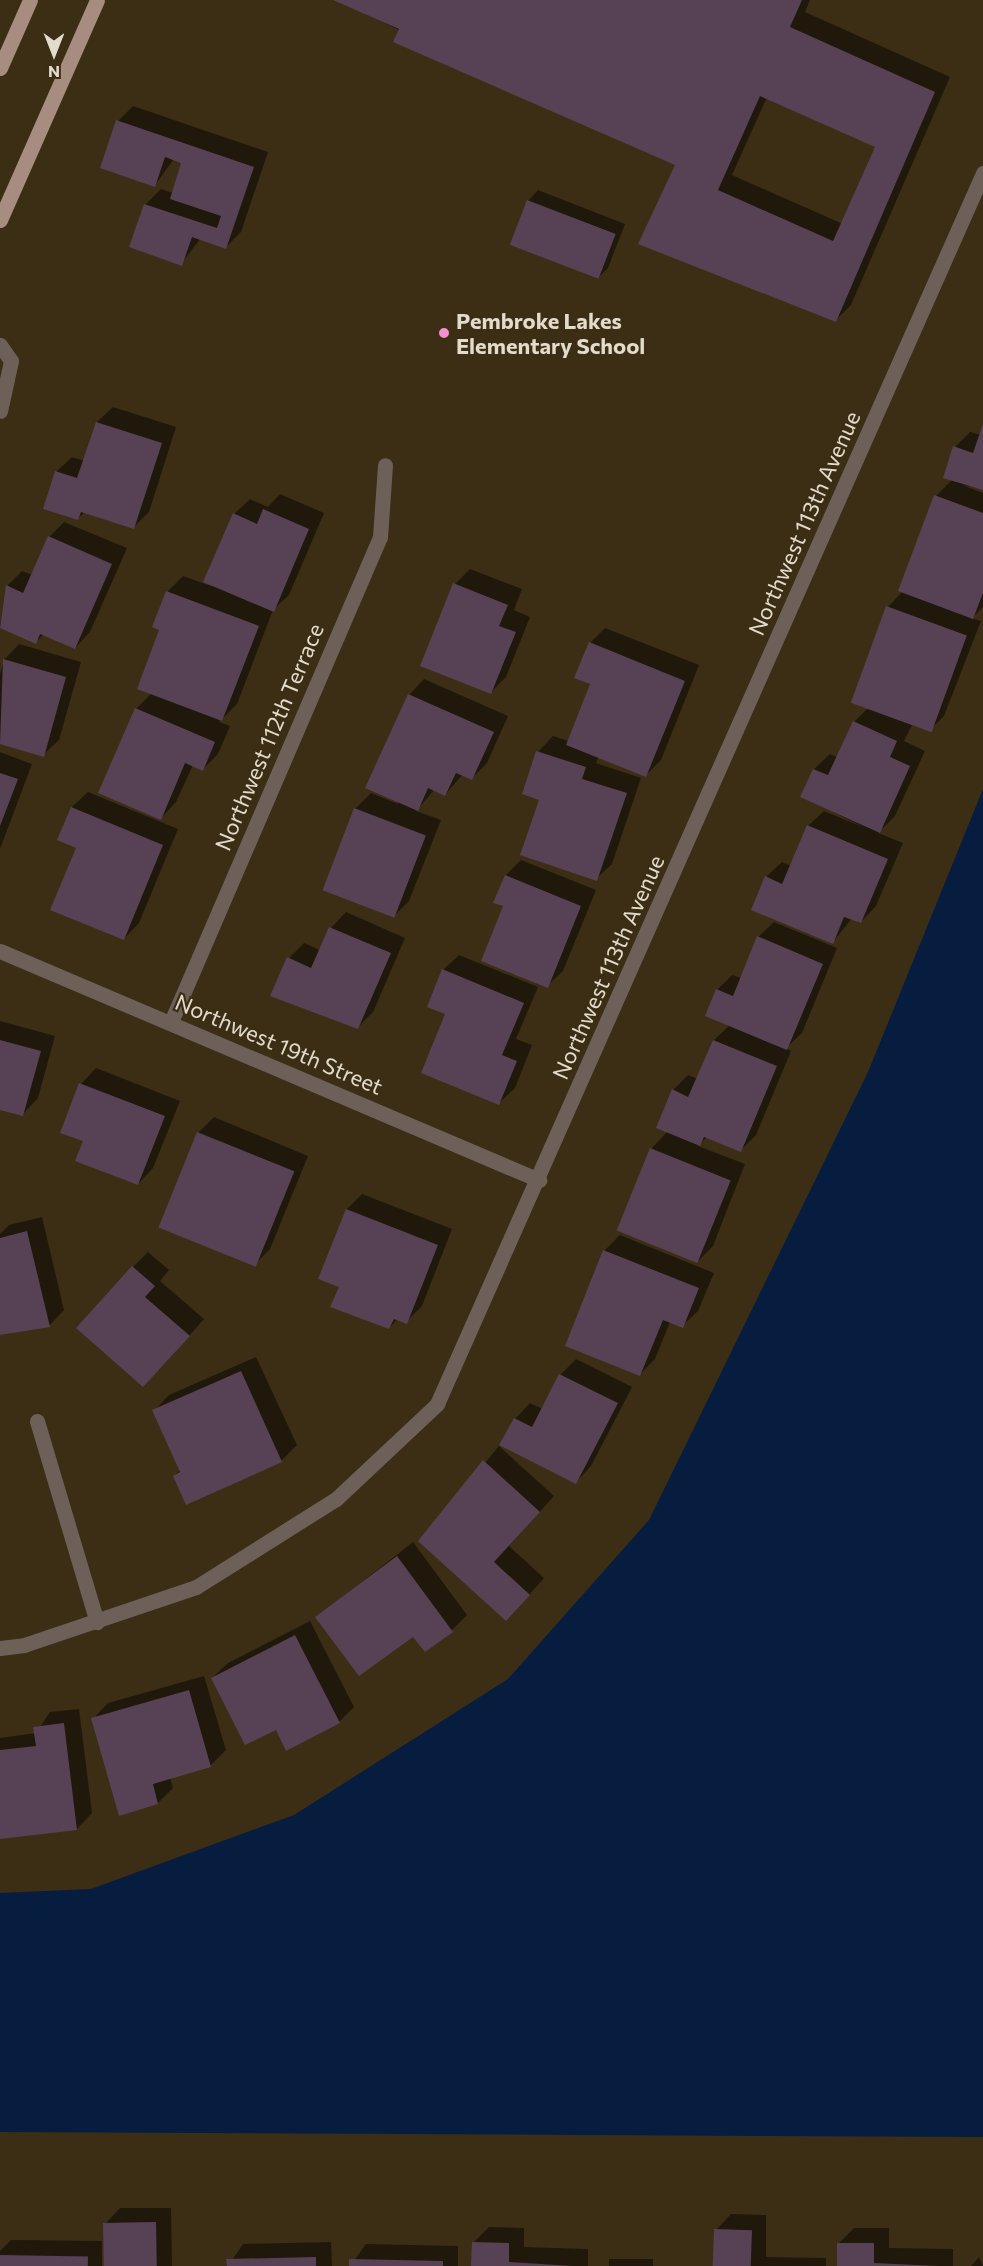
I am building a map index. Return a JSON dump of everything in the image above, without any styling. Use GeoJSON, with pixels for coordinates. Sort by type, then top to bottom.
{"type":"FeatureCollection","features":[{"type":"Feature","properties":{"kind":"main road"},"geometry":{"type":"LineString","coordinates":[[0,68],[30,0]]}},
{"type":"Feature","properties":{"kind":"main road"},"geometry":{"type":"LineString","coordinates":[[0,220],[97,0]]}},
{"type":"Feature","properties":{"kind":"street","name":"Northwest 113th Avenue"},"geometry":{"type":"LineString","coordinates":[[0,1648],[97,1622],[196,1587],[336,1499],[438,1404],[983,173]]}},
{"type":"Feature","properties":{"kind":"street"},"geometry":{"type":"LineString","coordinates":[[0,345],[11,361],[0,411]]}},
{"type":"Feature","properties":{"kind":"street","name":"Northwest 112th Terrace"},"geometry":{"type":"LineString","coordinates":[[171,1022],[380,537],[385,465]]}},
{"type":"Feature","properties":{"kind":"street","name":"Northwest 19th Street"},"geometry":{"type":"LineString","coordinates":[[0,951],[539,1180]]}},
{"type":"Feature","properties":{"kind":"street"},"geometry":{"type":"LineString","coordinates":[[37,1421],[97,1622]]}},
{"type":"Feature","properties":{"kind":"water"},"geometry":{"type":"Polygon","coordinates":[[[983,789],[983,2137],[0,2132],[0,1893],[91,1889],[294,1815],[508,1679],[649,1520],[868,1072],[983,789]]]}},
{"type":"Feature","properties":{"kind":"building"},"geometry":{"type":"Polygon","coordinates":[[[333,0],[802,0],[790,27],[935,92],[836,322],[638,244],[675,165],[393,42],[399,29],[333,0]],[[760,96],[718,190],[833,241],[875,147],[760,96]]]}},
{"type":"Feature","properties":{"kind":"building"},"geometry":{"type":"Polygon","coordinates":[[[116,120],[254,167],[226,249],[192,237],[182,266],[129,247],[144,204],[217,228],[221,216],[170,199],[181,163],[165,157],[155,187],[100,168],[116,120]]]}},
{"type":"Feature","properties":{"kind":"building"},"geometry":{"type":"Polygon","coordinates":[[[527,200],[616,234],[598,279],[510,245],[527,200]]]}},
{"type":"Feature","properties":{"kind":"building"},"geometry":{"type":"Polygon","coordinates":[[[96,422],[162,443],[134,529],[81,512],[78,520],[43,509],[55,471],[77,478],[96,422]]]}},
{"type":"Feature","properties":{"kind":"building"},"geometry":{"type":"Polygon","coordinates":[[[983,424],[983,490],[943,478],[953,446],[973,453],[983,424]]]}},
{"type":"Feature","properties":{"kind":"building"},"geometry":{"type":"Polygon","coordinates":[[[934,495],[983,513],[983,593],[973,619],[898,591],[934,495]]]}},
{"type":"Feature","properties":{"kind":"building"},"geometry":{"type":"Polygon","coordinates":[[[263,509],[309,529],[274,612],[203,582],[233,513],[257,524],[263,509]]]}},
{"type":"Feature","properties":{"kind":"building"},"geometry":{"type":"Polygon","coordinates":[[[48,536],[112,564],[75,649],[40,634],[36,644],[0,628],[6,585],[23,593],[48,536]]]}},
{"type":"Feature","properties":{"kind":"building"},"geometry":{"type":"Polygon","coordinates":[[[453,583],[508,605],[499,626],[516,632],[491,694],[420,666],[453,583]]]}},
{"type":"Feature","properties":{"kind":"building"},"geometry":{"type":"Polygon","coordinates":[[[166,591],[259,626],[222,721],[137,689],[159,630],[152,627],[166,591]]]}},
{"type":"Feature","properties":{"kind":"building"},"geometry":{"type":"Polygon","coordinates":[[[886,606],[967,635],[932,732],[851,703],[886,606]]]}},
{"type":"Feature","properties":{"kind":"building"},"geometry":{"type":"Polygon","coordinates":[[[589,642],[685,681],[646,777],[566,745],[590,684],[574,678],[589,642]]]}},
{"type":"Feature","properties":{"kind":"building"},"geometry":{"type":"Polygon","coordinates":[[[3,659],[66,677],[44,757],[0,744],[3,659]]]}},
{"type":"Feature","properties":{"kind":"building"},"geometry":{"type":"Polygon","coordinates":[[[408,694],[494,732],[472,780],[456,773],[445,796],[428,788],[418,811],[365,788],[408,694]]]}},
{"type":"Feature","properties":{"kind":"building"},"geometry":{"type":"Polygon","coordinates":[[[135,708],[215,742],[203,771],[185,763],[161,820],[98,793],[135,708]]]}},
{"type":"Feature","properties":{"kind":"building"},"geometry":{"type":"Polygon","coordinates":[[[853,721],[897,741],[890,757],[910,766],[880,833],[800,797],[813,769],[828,775],[853,721]]]}},
{"type":"Feature","properties":{"kind":"building"},"geometry":{"type":"Polygon","coordinates":[[[536,751],[586,767],[582,779],[627,793],[597,881],[520,855],[539,800],[522,794],[536,751]]]}},
{"type":"Feature","properties":{"kind":"building"},"geometry":{"type":"Polygon","coordinates":[[[0,773],[18,779],[0,826],[0,773]]]}},
{"type":"Feature","properties":{"kind":"building"},"geometry":{"type":"Polygon","coordinates":[[[71,807],[163,845],[124,940],[50,910],[76,848],[57,840],[71,807]]]}},
{"type":"Feature","properties":{"kind":"building"},"geometry":{"type":"Polygon","coordinates":[[[354,808],[426,836],[394,918],[322,890],[354,808]]]}},
{"type":"Feature","properties":{"kind":"building"},"geometry":{"type":"Polygon","coordinates":[[[807,825],[888,859],[861,923],[844,917],[833,944],[751,910],[765,876],[782,884],[807,825]]]}},
{"type":"Feature","properties":{"kind":"building"},"geometry":{"type":"Polygon","coordinates":[[[505,875],[581,906],[548,988],[481,961],[503,906],[493,903],[505,875]]]}},
{"type":"Feature","properties":{"kind":"building"},"geometry":{"type":"Polygon","coordinates":[[[329,927],[391,953],[358,1029],[270,996],[287,957],[311,968],[329,927]]]}},
{"type":"Feature","properties":{"kind":"building"},"geometry":{"type":"Polygon","coordinates":[[[757,936],[823,964],[787,1050],[705,1016],[716,989],[733,996],[757,936]]]}},
{"type":"Feature","properties":{"kind":"building"},"geometry":{"type":"Polygon","coordinates":[[[442,969],[524,1003],[502,1055],[517,1061],[499,1105],[421,1073],[445,1014],[427,1007],[442,969]]]}},
{"type":"Feature","properties":{"kind":"building"},"geometry":{"type":"Polygon","coordinates":[[[0,1040],[41,1051],[23,1116],[0,1110],[0,1040]]]}},
{"type":"Feature","properties":{"kind":"building"},"geometry":{"type":"Polygon","coordinates":[[[713,1040],[777,1066],[741,1152],[704,1137],[700,1146],[656,1128],[672,1089],[688,1097],[713,1040]]]}},
{"type":"Feature","properties":{"kind":"building"},"geometry":{"type":"Polygon","coordinates":[[[79,1083],[165,1116],[138,1185],[75,1161],[83,1141],[60,1133],[79,1083]]]}},
{"type":"Feature","properties":{"kind":"building"},"geometry":{"type":"Polygon","coordinates":[[[197,1132],[294,1171],[256,1267],[158,1227],[197,1132]]]}},
{"type":"Feature","properties":{"kind":"building"},"geometry":{"type":"Polygon","coordinates":[[[650,1148],[731,1181],[697,1263],[617,1231],[650,1148]]]}},
{"type":"Feature","properties":{"kind":"building"},"geometry":{"type":"Polygon","coordinates":[[[346,1209],[438,1245],[407,1324],[394,1319],[389,1329],[330,1307],[339,1287],[318,1279],[346,1209]]]}},
{"type":"Feature","properties":{"kind":"building"},"geometry":{"type":"Polygon","coordinates":[[[27,1231],[50,1327],[0,1335],[0,1238],[27,1231]]]}},
{"type":"Feature","properties":{"kind":"building"},"geometry":{"type":"Polygon","coordinates":[[[603,1250],[699,1288],[683,1328],[663,1320],[640,1376],[565,1346],[603,1250]]]}},
{"type":"Feature","properties":{"kind":"building"},"geometry":{"type":"Polygon","coordinates":[[[132,1266],[155,1286],[145,1297],[190,1336],[143,1387],[76,1328],[132,1266]]]}},
{"type":"Feature","properties":{"kind":"building"},"geometry":{"type":"Polygon","coordinates":[[[241,1371],[282,1462],[186,1505],[173,1476],[180,1472],[152,1410],[241,1371]]]}},
{"type":"Feature","properties":{"kind":"building"},"geometry":{"type":"Polygon","coordinates":[[[559,1374],[618,1403],[576,1484],[499,1445],[514,1418],[532,1427],[559,1374]]]}},
{"type":"Feature","properties":{"kind":"building"},"geometry":{"type":"Polygon","coordinates":[[[483,1460],[540,1512],[494,1562],[530,1595],[506,1621],[418,1541],[483,1460]]]}},
{"type":"Feature","properties":{"kind":"building"},"geometry":{"type":"Polygon","coordinates":[[[397,1556],[453,1632],[425,1652],[413,1637],[359,1676],[315,1617],[397,1556]]]}},
{"type":"Feature","properties":{"kind":"building"},"geometry":{"type":"Polygon","coordinates":[[[295,1635],[340,1723],[286,1751],[276,1730],[245,1745],[211,1678],[295,1635]]]}},
{"type":"Feature","properties":{"kind":"building"},"geometry":{"type":"Polygon","coordinates":[[[189,1690],[211,1767],[153,1784],[158,1804],[119,1816],[91,1718],[189,1690]]]}},
{"type":"Feature","properties":{"kind":"building"},"geometry":{"type":"Polygon","coordinates":[[[64,1723],[77,1830],[0,1839],[0,1750],[36,1746],[33,1727],[64,1723]]]}},
{"type":"Feature","properties":{"kind":"building"},"geometry":{"type":"Polygon","coordinates":[[[156,2222],[157,2266],[104,2266],[103,2223],[156,2222]]]}},
{"type":"Feature","properties":{"kind":"building"},"geometry":{"type":"Polygon","coordinates":[[[714,2229],[752,2230],[751,2266],[713,2266],[714,2229]]]}},
{"type":"Feature","properties":{"kind":"building"},"geometry":{"type":"Polygon","coordinates":[[[472,2242],[509,2243],[509,2262],[573,2266],[471,2266],[472,2242]]]}},
{"type":"Feature","properties":{"kind":"building"},"geometry":{"type":"Polygon","coordinates":[[[837,2243],[874,2243],[874,2263],[938,2266],[837,2266],[837,2243]]]}},
{"type":"Feature","properties":{"kind":"building"},"geometry":{"type":"Polygon","coordinates":[[[0,2255],[88,2257],[88,2266],[0,2266],[0,2255]]]}},
{"type":"Feature","properties":{"kind":"building"},"geometry":{"type":"Polygon","coordinates":[[[316,2257],[316,2266],[227,2266],[226,2259],[316,2257]]]}},
{"type":"Feature","properties":{"kind":"building"},"geometry":{"type":"Polygon","coordinates":[[[349,2259],[443,2261],[443,2266],[349,2266],[349,2259]]]}},
{"type":"Feature","properties":{"kind":"place","name":"Pembroke Lakes Elementary School"},"geometry":{"type":"Point","coordinates":[444,333]}}]}
